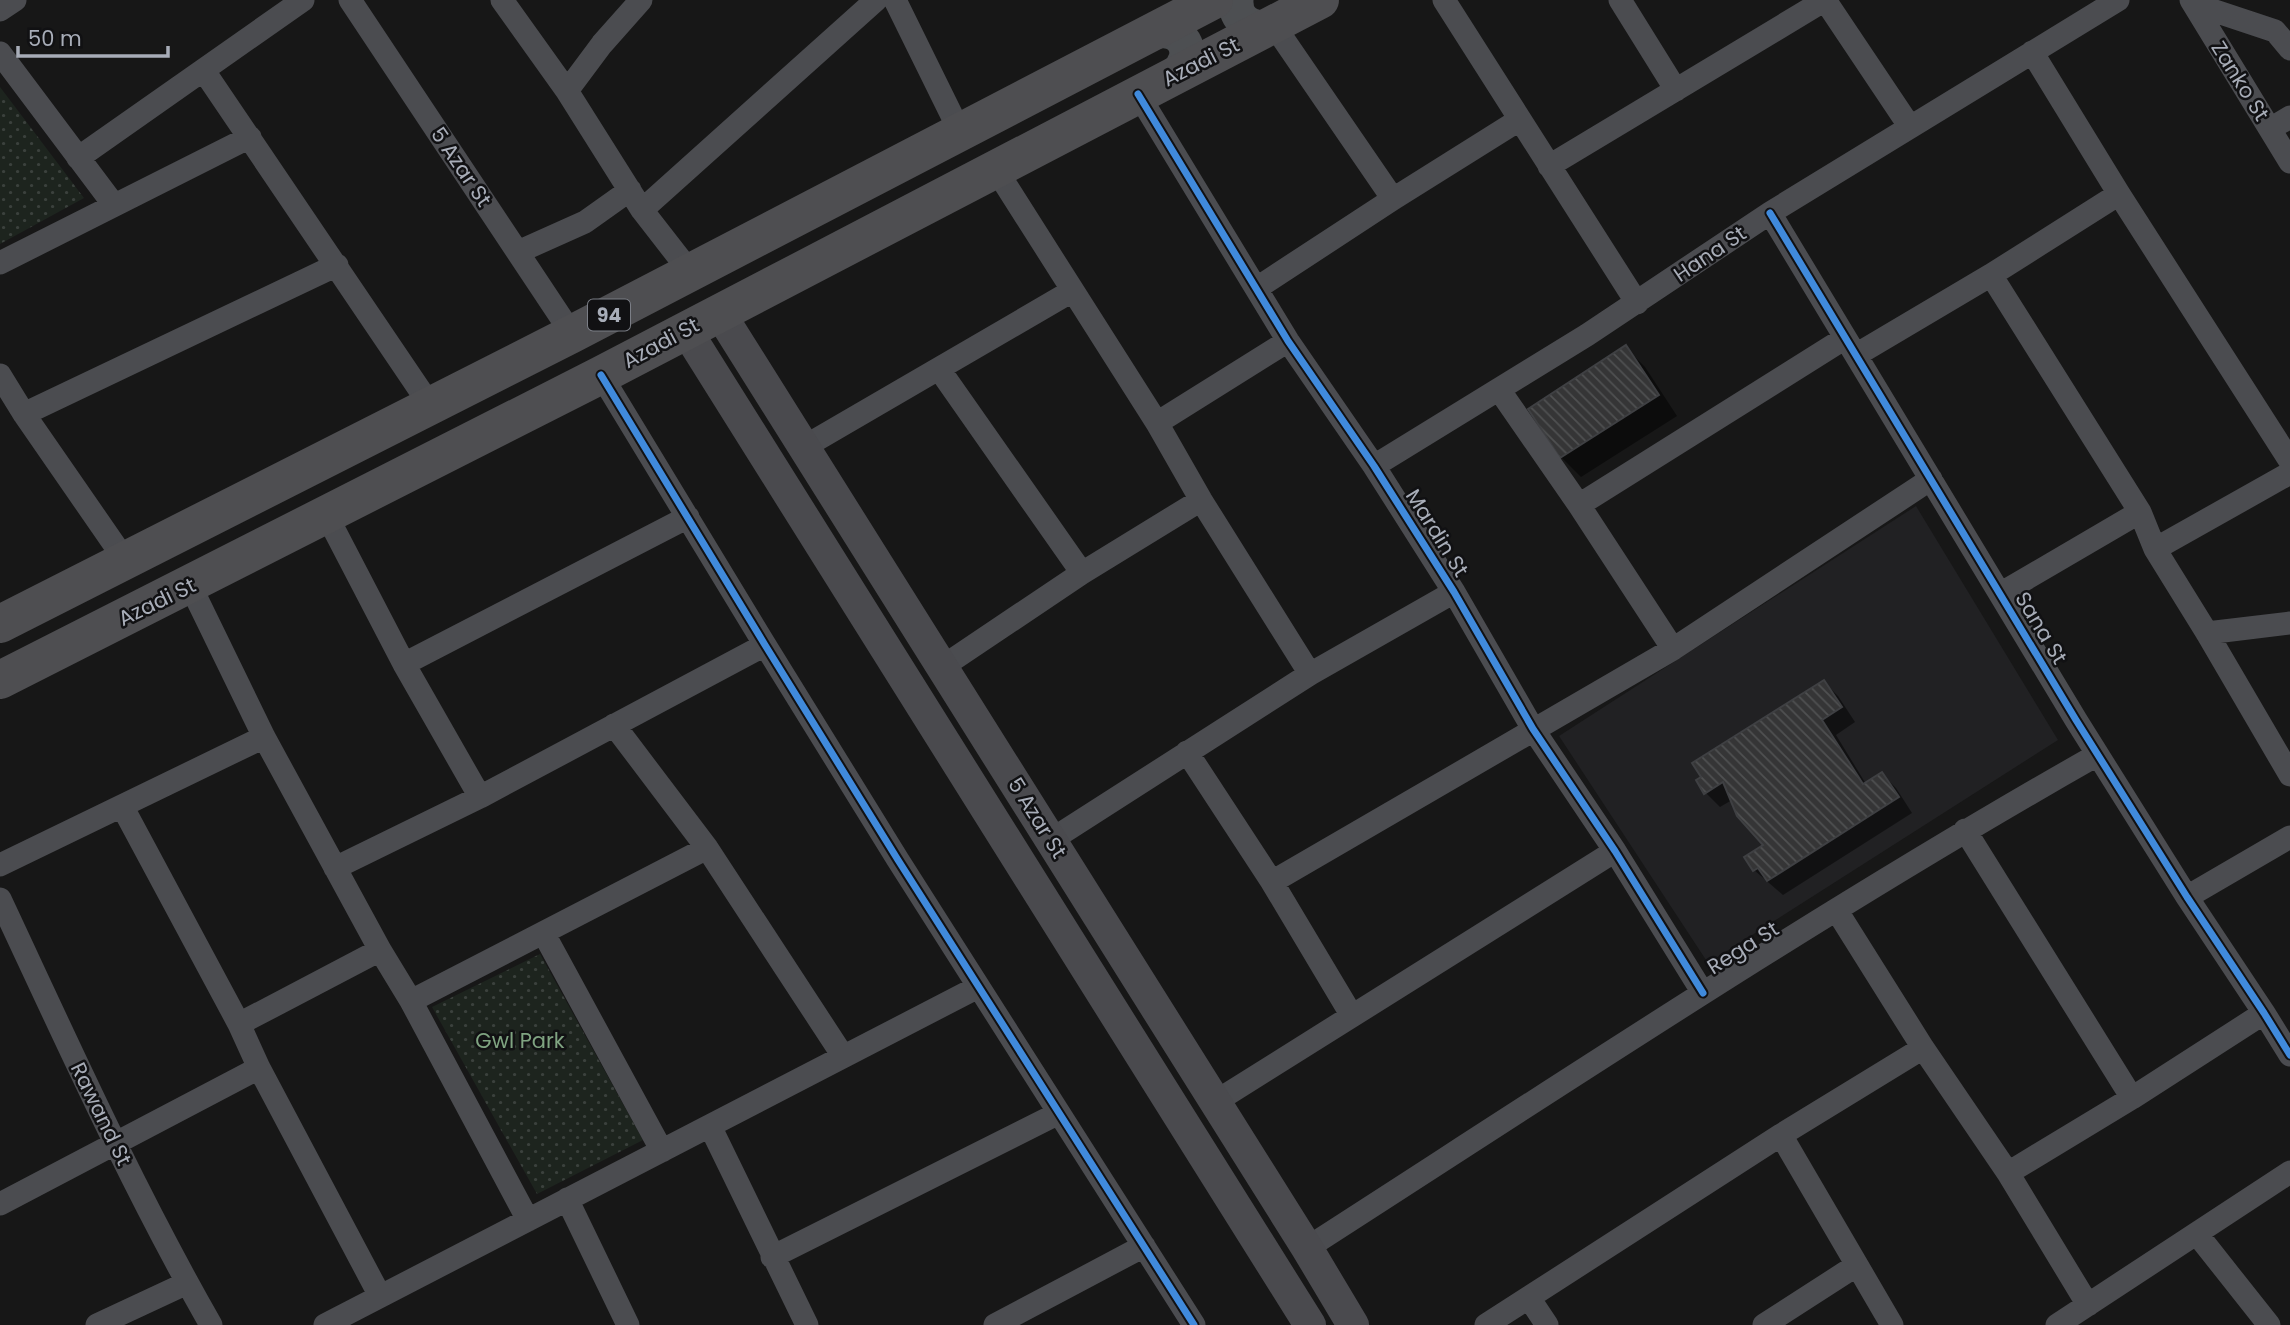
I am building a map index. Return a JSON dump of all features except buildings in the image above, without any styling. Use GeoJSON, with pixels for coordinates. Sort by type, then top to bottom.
{"type":"FeatureCollection","features":[{"type":"Feature","properties":{"kind":"highway","name":"94"},"geometry":{"type":"LineString","coordinates":[[0,624],[691,273],[1214,0]]}},
{"type":"Feature","properties":{"kind":"highway","name":"Azadi St"},"geometry":{"type":"LineString","coordinates":[[5,678],[601,375],[1320,0]]}},
{"type":"Feature","properties":{"kind":"highway"},"geometry":{"type":"LineString","coordinates":[[72,587],[68,604],[74,621],[88,630],[97,631]]}},
{"type":"Feature","properties":{"kind":"highway"},"geometry":{"type":"LineString","coordinates":[[0,631],[8,635],[17,647],[18,662],[5,678]]}},
{"type":"Feature","properties":{"kind":"main road"},"geometry":{"type":"LineString","coordinates":[[1236,0],[1238,14],[1243,21],[1250,26],[1270,26]]}},
{"type":"Feature","properties":{"kind":"main road"},"geometry":{"type":"LineString","coordinates":[[1151,33],[1169,31],[1184,42],[1186,60],[1175,75]]}},
{"type":"Feature","properties":{"kind":"main road","name":"5 Azar St"},"geometry":{"type":"LineString","coordinates":[[719,312],[1353,1325]]}},
{"type":"Feature","properties":{"kind":"main road","name":"5 Azar St"},"geometry":{"type":"LineString","coordinates":[[686,330],[1310,1325]]}},
{"type":"Feature","properties":{"kind":"main road"},"geometry":{"type":"LineString","coordinates":[[1071,943],[1104,924]]}},
{"type":"Feature","properties":{"kind":"street"},"geometry":{"type":"LineString","coordinates":[[0,10],[15,0]]}},
{"type":"Feature","properties":{"kind":"street"},"geometry":{"type":"LineString","coordinates":[[78,158],[303,0]]}},
{"type":"Feature","properties":{"kind":"street","name":"5 Azar St"},"geometry":{"type":"LineString","coordinates":[[350,0],[572,334]]}},
{"type":"Feature","properties":{"kind":"street"},"geometry":{"type":"LineString","coordinates":[[502,0],[567,91],[642,210],[691,273]]}},
{"type":"Feature","properties":{"kind":"street"},"geometry":{"type":"LineString","coordinates":[[567,91],[602,44],[641,0]]}},
{"type":"Feature","properties":{"kind":"street"},"geometry":{"type":"LineString","coordinates":[[642,210],[876,0]]}},
{"type":"Feature","properties":{"kind":"street"},"geometry":{"type":"LineString","coordinates":[[895,0],[961,134]]}},
{"type":"Feature","properties":{"kind":"street"},"geometry":{"type":"LineString","coordinates":[[1444,0],[1637,303]]}},
{"type":"Feature","properties":{"kind":"street"},"geometry":{"type":"LineString","coordinates":[[1620,0],[1676,90]]}},
{"type":"Feature","properties":{"kind":"street"},"geometry":{"type":"LineString","coordinates":[[1549,166],[1825,0],[1910,127]]}},
{"type":"Feature","properties":{"kind":"street","name":"Hana St"},"geometry":{"type":"LineString","coordinates":[[1374,466],[1500,391],[1770,213],[2118,0]]}},
{"type":"Feature","properties":{"kind":"street"},"geometry":{"type":"LineString","coordinates":[[2195,1],[2275,31],[2290,49]]}},
{"type":"Feature","properties":{"kind":"street","name":"Zanko St"},"geometry":{"type":"LineString","coordinates":[[2195,1],[2290,162]]}},
{"type":"Feature","properties":{"kind":"street"},"geometry":{"type":"LineString","coordinates":[[1270,26],[1393,199]]}},
{"type":"Feature","properties":{"kind":"street"},"geometry":{"type":"LineString","coordinates":[[2032,52],[2119,194],[2290,461]]}},
{"type":"Feature","properties":{"kind":"street"},"geometry":{"type":"LineString","coordinates":[[0,53],[114,205]]}},
{"type":"Feature","properties":{"kind":"street"},"geometry":{"type":"LineString","coordinates":[[204,71],[430,405]]}},
{"type":"Feature","properties":{"kind":"street","name":"Mardin St"},"geometry":{"type":"LineString","coordinates":[[1139,94],[1288,341],[1374,466],[1454,592],[1533,729],[1615,851],[1703,993]]}},
{"type":"Feature","properties":{"kind":"street"},"geometry":{"type":"LineString","coordinates":[[2270,129],[2290,117]]}},
{"type":"Feature","properties":{"kind":"street"},"geometry":{"type":"LineString","coordinates":[[1256,288],[1520,120]]}},
{"type":"Feature","properties":{"kind":"street"},"geometry":{"type":"LineString","coordinates":[[0,263],[250,137]]}},
{"type":"Feature","properties":{"kind":"street"},"geometry":{"type":"LineString","coordinates":[[995,168],[1157,424],[1201,500],[1310,674]]}},
{"type":"Feature","properties":{"kind":"street"},"geometry":{"type":"LineString","coordinates":[[518,252],[585,222],[630,190]]}},
{"type":"Feature","properties":{"kind":"street"},"geometry":{"type":"LineString","coordinates":[[1578,505],[1850,346],[1991,275],[2119,194]]}},
{"type":"Feature","properties":{"kind":"street","name":"Sana St"},"geometry":{"type":"LineString","coordinates":[[1770,213],[2098,755],[2290,1055]]}},
{"type":"Feature","properties":{"kind":"street"},"geometry":{"type":"LineString","coordinates":[[24,414],[337,265]]}},
{"type":"Feature","properties":{"kind":"street"},"geometry":{"type":"LineString","coordinates":[[1991,275],[2140,512],[2155,549],[2290,775]]}},
{"type":"Feature","properties":{"kind":"street"},"geometry":{"type":"LineString","coordinates":[[804,447],[1072,291]]}},
{"type":"Feature","properties":{"kind":"street"},"geometry":{"type":"LineString","coordinates":[[1157,424],[1288,341]]}},
{"type":"Feature","properties":{"kind":"street"},"geometry":{"type":"LineString","coordinates":[[939,369],[1082,573]]}},
{"type":"Feature","properties":{"kind":"street"},"geometry":{"type":"LineString","coordinates":[[0,375],[125,560]]}},
{"type":"Feature","properties":{"kind":"street"},"geometry":{"type":"LineString","coordinates":[[601,375],[765,645],[1194,1325]]}},
{"type":"Feature","properties":{"kind":"street"},"geometry":{"type":"LineString","coordinates":[[1500,391],[1673,649]]}},
{"type":"Feature","properties":{"kind":"street"},"geometry":{"type":"LineString","coordinates":[[2155,549],[2290,473]]}},
{"type":"Feature","properties":{"kind":"street"},"geometry":{"type":"LineString","coordinates":[[1272,882],[1673,649],[1931,479]]}},
{"type":"Feature","properties":{"kind":"street"},"geometry":{"type":"LineString","coordinates":[[942,667],[1082,573],[1201,500]]}},
{"type":"Feature","properties":{"kind":"street"},"geometry":{"type":"LineString","coordinates":[[2000,594],[2140,512]]}},
{"type":"Feature","properties":{"kind":"street"},"geometry":{"type":"LineString","coordinates":[[327,516],[404,664],[480,797]]}},
{"type":"Feature","properties":{"kind":"street"},"geometry":{"type":"LineString","coordinates":[[404,664],[688,517]]}},
{"type":"Feature","properties":{"kind":"street"},"geometry":{"type":"LineString","coordinates":[[190,585],[264,737],[528,1220]]}},
{"type":"Feature","properties":{"kind":"street"},"geometry":{"type":"LineString","coordinates":[[1051,840],[1310,674],[1454,592]]}},
{"type":"Feature","properties":{"kind":"street"},"geometry":{"type":"LineString","coordinates":[[2207,633],[2290,623]]}},
{"type":"Feature","properties":{"kind":"street"},"geometry":{"type":"LineString","coordinates":[[335,868],[480,797],[765,645]]}},
{"type":"Feature","properties":{"kind":"street"},"geometry":{"type":"LineString","coordinates":[[614,725],[707,848],[843,1056]]}},
{"type":"Feature","properties":{"kind":"street"},"geometry":{"type":"LineString","coordinates":[[0,865],[264,737]]}},
{"type":"Feature","properties":{"kind":"street"},"geometry":{"type":"LineString","coordinates":[[1187,752],[1272,882],[1352,1016]]}},
{"type":"Feature","properties":{"kind":"street","name":"Rega St"},"geometry":{"type":"LineString","coordinates":[[1307,1248],[1703,993],[1965,830],[2098,755]]}},
{"type":"Feature","properties":{"kind":"street"},"geometry":{"type":"LineString","coordinates":[[121,806],[239,1024],[259,1068],[380,1296]]}},
{"type":"Feature","properties":{"kind":"street"},"geometry":{"type":"LineString","coordinates":[[1965,830],[2132,1098]]}},
{"type":"Feature","properties":{"kind":"street"},"geometry":{"type":"LineString","coordinates":[[2187,897],[2290,837]]}},
{"type":"Feature","properties":{"kind":"street"},"geometry":{"type":"LineString","coordinates":[[411,1002],[707,848]]}},
{"type":"Feature","properties":{"kind":"street"},"geometry":{"type":"LineString","coordinates":[[1215,1102],[1615,851]]}},
{"type":"Feature","properties":{"kind":"street","name":"Rawand St"},"geometry":{"type":"LineString","coordinates":[[0,899],[115,1145],[211,1325]]}},
{"type":"Feature","properties":{"kind":"street"},"geometry":{"type":"LineString","coordinates":[[1837,911],[1923,1048],[2008,1173],[2088,1305]]}},
{"type":"Feature","properties":{"kind":"street"},"geometry":{"type":"LineString","coordinates":[[544,934],[662,1150]]}},
{"type":"Feature","properties":{"kind":"street"},"geometry":{"type":"LineString","coordinates":[[239,1024],[380,950]]}},
{"type":"Feature","properties":{"kind":"street"},"geometry":{"type":"LineString","coordinates":[[325,1325],[978,986]]}},
{"type":"Feature","properties":{"kind":"street"},"geometry":{"type":"LineString","coordinates":[[2008,1173],[2132,1098],[2264,1013]]}},
{"type":"Feature","properties":{"kind":"street"},"geometry":{"type":"LineString","coordinates":[[1486,1325],[1781,1135],[1923,1048]]}},
{"type":"Feature","properties":{"kind":"street"},"geometry":{"type":"LineString","coordinates":[[0,1204],[259,1068]]}},
{"type":"Feature","properties":{"kind":"street"},"geometry":{"type":"LineString","coordinates":[[772,1257],[1059,1113]]}},
{"type":"Feature","properties":{"kind":"street"},"geometry":{"type":"LineString","coordinates":[[710,1126],[807,1325]]}},
{"type":"Feature","properties":{"kind":"street"},"geometry":{"type":"LineString","coordinates":[[1781,1135],[1892,1325]]}},
{"type":"Feature","properties":{"kind":"street"},"geometry":{"type":"LineString","coordinates":[[2057,1325],[2290,1172]]}},
{"type":"Feature","properties":{"kind":"street"},"geometry":{"type":"LineString","coordinates":[[567,1199],[628,1325]]}},
{"type":"Feature","properties":{"kind":"street"},"geometry":{"type":"LineString","coordinates":[[2197,1234],[2269,1325]]}},
{"type":"Feature","properties":{"kind":"street"},"geometry":{"type":"LineString","coordinates":[[995,1325],[1144,1246]]}},
{"type":"Feature","properties":{"kind":"street"},"geometry":{"type":"LineString","coordinates":[[1764,1325],[1857,1265]]}},
{"type":"Feature","properties":{"kind":"street"},"geometry":{"type":"LineString","coordinates":[[97,1325],[187,1283]]}},
{"type":"Feature","properties":{"kind":"street"},"geometry":{"type":"LineString","coordinates":[[1529,1298],[1547,1325]]}},
{"type":"Feature","properties":{"kind":"shaded area"},"geometry":{"type":"Polygon","coordinates":[[[1916,506],[2058,740],[1708,963],[1559,736],[1916,506]]]}},
{"type":"Feature","properties":{"kind":"green space"},"geometry":{"type":"Polygon","coordinates":[[[0,87],[84,198],[0,244],[0,87]]]}},
{"type":"Feature","properties":{"kind":"green space","name":"Gwl Park"},"geometry":{"type":"Polygon","coordinates":[[[540,954],[643,1140],[537,1194],[432,1007],[540,954]]]}},
{"type":"Feature","properties":{"kind":"cycle path"},"geometry":{"type":"LineString","coordinates":[[1138,94],[1288,341],[1374,466],[1454,592],[1533,729],[1615,851],[1703,993]]}},
{"type":"Feature","properties":{"kind":"cycle path"},"geometry":{"type":"LineString","coordinates":[[1770,213],[2076,720],[2290,1055]]}},
{"type":"Feature","properties":{"kind":"cycle path"},"geometry":{"type":"LineString","coordinates":[[601,375],[898,860],[1194,1325]]}}]}
